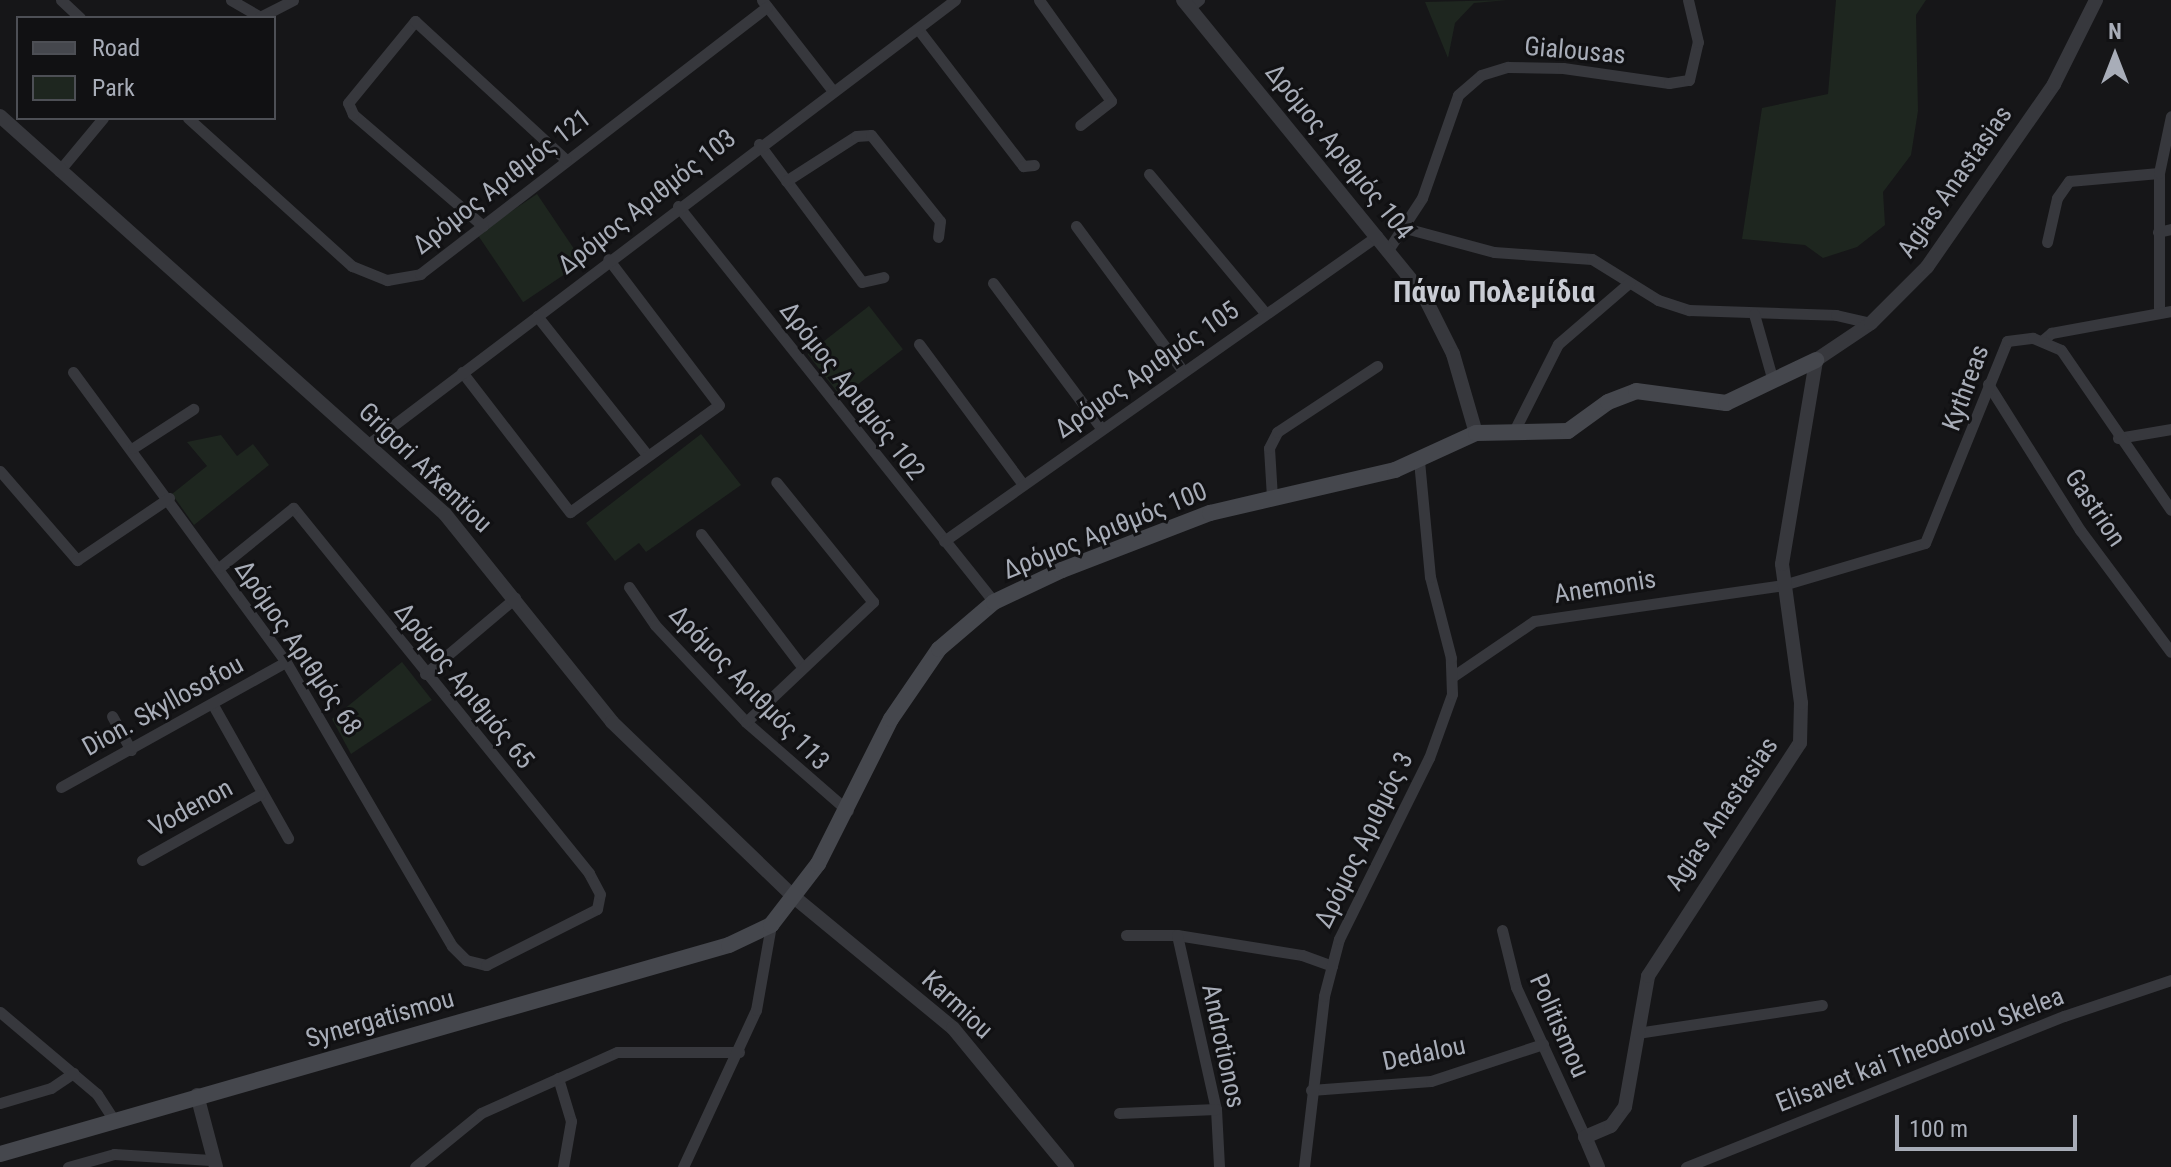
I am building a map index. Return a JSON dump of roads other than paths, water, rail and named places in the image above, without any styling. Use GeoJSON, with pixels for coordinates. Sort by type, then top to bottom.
{"type":"FeatureCollection","features":[{"type":"Feature","properties":{"kind":"main road","name":"Agias Anastasias"},"geometry":{"type":"LineString","coordinates":[[1476,433],[1568,431],[1608,402],[1636,391],[1715,405],[1816,360]]}},
{"type":"Feature","properties":{"kind":"main road","name":"Δρόμος Αριθμός 100"},"geometry":{"type":"LineString","coordinates":[[771,925],[794,897],[848,811],[891,719],[925,666],[994,602],[1210,513],[1364,479],[1419,461],[1476,433]]}},
{"type":"Feature","properties":{"kind":"main road","name":"Synergatismou"},"geometry":{"type":"LineString","coordinates":[[0,1154],[197,1095],[729,945],[771,925]]}},
{"type":"Feature","properties":{"kind":"street"},"geometry":{"type":"LineString","coordinates":[[61,0],[78,16]]}},
{"type":"Feature","properties":{"kind":"street"},"geometry":{"type":"LineString","coordinates":[[231,0],[258,16]]}},
{"type":"Feature","properties":{"kind":"street"},"geometry":{"type":"LineString","coordinates":[[262,16],[293,0]]}},
{"type":"Feature","properties":{"kind":"street","name":"Δρόμος Αριθμός 103"},"geometry":{"type":"LineString","coordinates":[[370,443],[759,144],[955,0]]}},
{"type":"Feature","properties":{"kind":"street"},"geometry":{"type":"LineString","coordinates":[[1039,0],[1111,101],[1080,125]]}},
{"type":"Feature","properties":{"kind":"street","name":"Gialousas"},"geometry":{"type":"LineString","coordinates":[[1388,250],[1405,228],[1458,95],[1481,75],[1508,67],[1563,68],[1669,83],[1689,80],[1698,42],[1688,0]]}},
{"type":"Feature","properties":{"kind":"street","name":"Agias Anastasias"},"geometry":{"type":"LineString","coordinates":[[1585,1137],[1620,1118],[1644,985],[1666,940],[1800,743],[1801,703],[1783,585],[1816,360],[1871,323],[1917,278],[2054,84],[2096,0]]}},
{"type":"Feature","properties":{"kind":"street","name":"Δρόμος Αριθμός 104"},"geometry":{"type":"LineString","coordinates":[[1190,3],[1388,250],[1440,324],[1476,433]]}},
{"type":"Feature","properties":{"kind":"street"},"geometry":{"type":"LineString","coordinates":[[764,4],[832,90]]}},
{"type":"Feature","properties":{"kind":"street","name":"Δρόμος Αριθμός 121"},"geometry":{"type":"LineString","coordinates":[[190,120],[352,266],[387,280],[420,274],[764,4]]}},
{"type":"Feature","properties":{"kind":"street"},"geometry":{"type":"LineString","coordinates":[[483,226],[353,114],[348,103],[415,21],[566,160]]}},
{"type":"Feature","properties":{"kind":"street"},"geometry":{"type":"LineString","coordinates":[[918,29],[1023,166],[1034,165]]}},
{"type":"Feature","properties":{"kind":"street","name":"Grigori Afxentiou"},"geometry":{"type":"LineString","coordinates":[[0,116],[370,443],[445,514],[612,722],[794,897]]}},
{"type":"Feature","properties":{"kind":"street"},"geometry":{"type":"LineString","coordinates":[[2171,116],[2159,173],[2158,232],[2165,311],[2051,333],[2043,340],[2061,350],[2118,438],[2171,510]]}},
{"type":"Feature","properties":{"kind":"street"},"geometry":{"type":"LineString","coordinates":[[59,171],[101,120]]}},
{"type":"Feature","properties":{"kind":"street"},"geometry":{"type":"LineString","coordinates":[[786,181],[856,136],[871,135],[940,221],[938,237]]}},
{"type":"Feature","properties":{"kind":"street"},"geometry":{"type":"LineString","coordinates":[[759,144],[862,282],[883,277]]}},
{"type":"Feature","properties":{"kind":"street"},"geometry":{"type":"LineString","coordinates":[[2047,242],[2057,198],[2069,181],[2159,173]]}},
{"type":"Feature","properties":{"kind":"street"},"geometry":{"type":"LineString","coordinates":[[1149,174],[1266,314]]}},
{"type":"Feature","properties":{"kind":"street","name":"Δρόμος Αριθμός 102"},"geometry":{"type":"LineString","coordinates":[[678,206],[994,602]]}},
{"type":"Feature","properties":{"kind":"street"},"geometry":{"type":"LineString","coordinates":[[1076,226],[1183,371]]}},
{"type":"Feature","properties":{"kind":"street"},"geometry":{"type":"LineString","coordinates":[[1405,228],[1494,252],[1592,259],[1629,283],[1689,310],[1871,323]]}},
{"type":"Feature","properties":{"kind":"street"},"geometry":{"type":"LineString","coordinates":[[2158,232],[2171,229]]}},
{"type":"Feature","properties":{"kind":"street","name":"Δρόμος Αριθμός 105"},"geometry":{"type":"LineString","coordinates":[[944,541],[1022,483],[1377,236]]}},
{"type":"Feature","properties":{"kind":"street"},"geometry":{"type":"LineString","coordinates":[[462,372],[570,512],[719,405],[608,259]]}},
{"type":"Feature","properties":{"kind":"street"},"geometry":{"type":"LineString","coordinates":[[993,283],[1102,429]]}},
{"type":"Feature","properties":{"kind":"street"},"geometry":{"type":"LineString","coordinates":[[1514,431],[1558,344],[1629,283]]}},
{"type":"Feature","properties":{"kind":"street"},"geometry":{"type":"LineString","coordinates":[[1754,314],[1773,381]]}},
{"type":"Feature","properties":{"kind":"street"},"geometry":{"type":"LineString","coordinates":[[537,316],[647,455]]}},
{"type":"Feature","properties":{"kind":"street","name":"Kythreas"},"geometry":{"type":"LineString","coordinates":[[1783,585],[1925,543],[2007,341],[2043,340]]}},
{"type":"Feature","properties":{"kind":"street"},"geometry":{"type":"LineString","coordinates":[[919,344],[1022,483]]}},
{"type":"Feature","properties":{"kind":"street"},"geometry":{"type":"LineString","coordinates":[[1272,497],[1269,448],[1277,432],[1377,366]]}},
{"type":"Feature","properties":{"kind":"street","name":"Δρόμος Αριθμός 68"},"geometry":{"type":"LineString","coordinates":[[73,372],[133,448],[286,662],[452,946],[466,960],[486,965],[585,920],[597,909],[600,894]]}},
{"type":"Feature","properties":{"kind":"street","name":"Gastrion"},"geometry":{"type":"LineString","coordinates":[[1988,384],[2080,530],[2171,652]]}},
{"type":"Feature","properties":{"kind":"street"},"geometry":{"type":"LineString","coordinates":[[133,448],[193,409]]}},
{"type":"Feature","properties":{"kind":"street"},"geometry":{"type":"LineString","coordinates":[[2118,438],[2171,429]]}},
{"type":"Feature","properties":{"kind":"street"},"geometry":{"type":"LineString","coordinates":[[1419,461],[1430,577],[1452,677]]}},
{"type":"Feature","properties":{"kind":"street"},"geometry":{"type":"LineString","coordinates":[[0,471],[77,560],[169,498]]}},
{"type":"Feature","properties":{"kind":"street"},"geometry":{"type":"LineString","coordinates":[[746,722],[873,602],[776,482]]}},
{"type":"Feature","properties":{"kind":"street","name":"Δρόμος Αριθμός 65"},"geometry":{"type":"LineString","coordinates":[[219,568],[293,508],[600,894]]}},
{"type":"Feature","properties":{"kind":"street"},"geometry":{"type":"LineString","coordinates":[[701,534],[803,668]]}},
{"type":"Feature","properties":{"kind":"street","name":"Anemonis"},"geometry":{"type":"LineString","coordinates":[[1452,677],[1534,621],[1783,585]]}},
{"type":"Feature","properties":{"kind":"street","name":"Δρόμος Αριθμός 113"},"geometry":{"type":"LineString","coordinates":[[629,587],[655,625],[746,722],[848,811]]}},
{"type":"Feature","properties":{"kind":"street"},"geometry":{"type":"LineString","coordinates":[[425,674],[515,598]]}},
{"type":"Feature","properties":{"kind":"street","name":"Dion. Skyllosofou"},"geometry":{"type":"LineString","coordinates":[[61,787],[286,662]]}},
{"type":"Feature","properties":{"kind":"street","name":"Δρόμος Αριθμός 3"},"geometry":{"type":"LineString","coordinates":[[1304,1167],[1311,1090],[1332,966],[1345,920],[1441,728],[1452,677]]}},
{"type":"Feature","properties":{"kind":"street"},"geometry":{"type":"LineString","coordinates":[[213,705],[260,794],[288,838]]}},
{"type":"Feature","properties":{"kind":"street"},"geometry":{"type":"LineString","coordinates":[[112,716],[131,750]]}},
{"type":"Feature","properties":{"kind":"street","name":"Vodenon"},"geometry":{"type":"LineString","coordinates":[[142,860],[260,794]]}},
{"type":"Feature","properties":{"kind":"street","name":"Karmiou"},"geometry":{"type":"LineString","coordinates":[[794,897],[953,1028],[1067,1167]]}},
{"type":"Feature","properties":{"kind":"street"},"geometry":{"type":"LineString","coordinates":[[683,1167],[756,1010],[771,925]]}},
{"type":"Feature","properties":{"kind":"street","name":"Politismou"},"geometry":{"type":"LineString","coordinates":[[1502,930],[1516,987],[1585,1137]]}},
{"type":"Feature","properties":{"kind":"street"},"geometry":{"type":"LineString","coordinates":[[1126,935],[1177,935],[1302,955],[1332,966]]}},
{"type":"Feature","properties":{"kind":"street","name":"Androtionos"},"geometry":{"type":"LineString","coordinates":[[1177,935],[1216,1109],[1219,1167]]}},
{"type":"Feature","properties":{"kind":"street","name":"Elisavet kai Theodorou Skelea"},"geometry":{"type":"LineString","coordinates":[[1686,1167],[2064,1016],[2171,980]]}},
{"type":"Feature","properties":{"kind":"street"},"geometry":{"type":"LineString","coordinates":[[1637,1033],[1822,1005]]}},
{"type":"Feature","properties":{"kind":"street"},"geometry":{"type":"LineString","coordinates":[[0,1012],[73,1073],[114,1120]]}},
{"type":"Feature","properties":{"kind":"street","name":"Dedalou"},"geometry":{"type":"LineString","coordinates":[[1311,1090],[1431,1081],[1543,1044]]}},
{"type":"Feature","properties":{"kind":"street"},"geometry":{"type":"LineString","coordinates":[[415,1167],[481,1113],[617,1052],[739,1052]]}},
{"type":"Feature","properties":{"kind":"street"},"geometry":{"type":"LineString","coordinates":[[0,1103],[51,1088],[73,1073]]}},
{"type":"Feature","properties":{"kind":"street"},"geometry":{"type":"LineString","coordinates":[[558,1078],[571,1121],[563,1167]]}},
{"type":"Feature","properties":{"kind":"street"},"geometry":{"type":"LineString","coordinates":[[68,1167],[114,1154],[214,1163],[197,1095]]}},
{"type":"Feature","properties":{"kind":"street"},"geometry":{"type":"LineString","coordinates":[[1119,1113],[1216,1109]]}},
{"type":"Feature","properties":{"kind":"street"},"geometry":{"type":"LineString","coordinates":[[1585,1137],[1598,1167]]}},
{"type":"Feature","properties":{"kind":"district","name":"Πάνω Πολεμίδια"},"geometry":{"type":"Point","coordinates":[1494,292]}}]}
